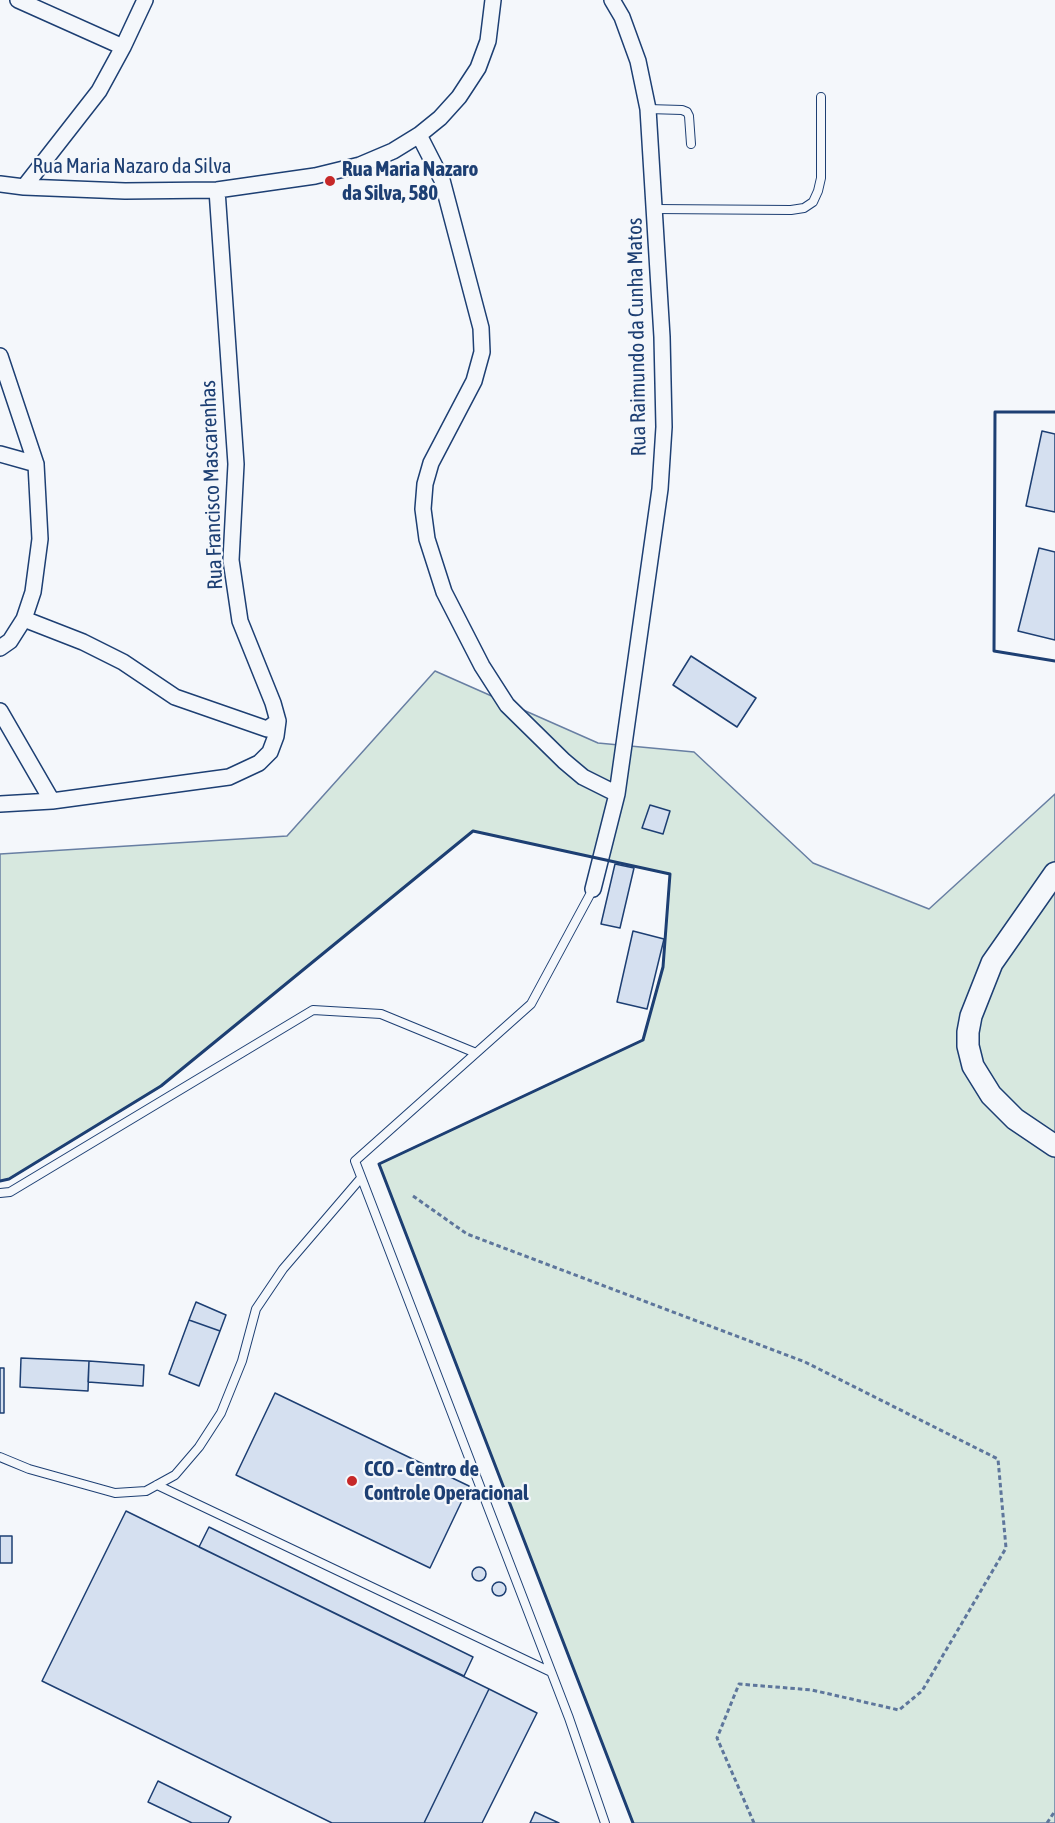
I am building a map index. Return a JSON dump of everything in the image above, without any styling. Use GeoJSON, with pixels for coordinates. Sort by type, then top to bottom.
{"type":"FeatureCollection","features":[{"type":"Feature","properties":{"kind":"main road"},"geometry":{"type":"LineString","coordinates":[[1055,873],[992,963],[971,1016],[968,1032],[968,1046],[973,1066],[991,1095],[1015,1119],[1055,1146]]}},
{"type":"Feature","properties":{"kind":"street"},"geometry":{"type":"LineString","coordinates":[[18,0],[123,46]]}},
{"type":"Feature","properties":{"kind":"street"},"geometry":{"type":"LineString","coordinates":[[24,187],[99,91],[145,0]]}},
{"type":"Feature","properties":{"kind":"street","name":"Rua Maria Nazaro da Silva"},"geometry":{"type":"LineString","coordinates":[[0,184],[24,187],[125,190],[217,190],[315,176],[360,165],[393,151],[419,135],[440,118],[459,97],[478,68],[488,41],[493,0]]}},
{"type":"Feature","properties":{"kind":"street","name":"Rua Raimundo da Cunha Matos"},"geometry":{"type":"LineString","coordinates":[[593,889],[617,794],[660,489],[664,427],[662,337],[648,109],[638,61],[622,17],[612,0]]}},
{"type":"Feature","properties":{"kind":"street"},"geometry":{"type":"LineString","coordinates":[[419,135],[442,180],[481,328],[482,352],[474,381],[431,463],[425,484],[423,508],[427,539],[444,592],[482,666],[507,705],[583,777],[617,794]]}},
{"type":"Feature","properties":{"kind":"street","name":"Rua Francisco Mascarenhas"},"geometry":{"type":"LineString","coordinates":[[217,190],[236,464],[231,560],[245,635],[273,703],[277,729]]}},
{"type":"Feature","properties":{"kind":"street"},"geometry":{"type":"LineString","coordinates":[[0,356],[36,464],[40,539],[33,592],[24,619],[10,641],[0,648]]}},
{"type":"Feature","properties":{"kind":"street"},"geometry":{"type":"LineString","coordinates":[[0,454],[36,464]]}},
{"type":"Feature","properties":{"kind":"street"},"geometry":{"type":"LineString","coordinates":[[0,804],[52,801],[229,777],[259,763],[270,752],[277,729],[267,729],[175,698],[123,662],[83,642],[24,619]]}},
{"type":"Feature","properties":{"kind":"street"},"geometry":{"type":"LineString","coordinates":[[0,711],[52,801]]}},
{"type":"Feature","properties":{"kind":"lane"},"geometry":{"type":"LineString","coordinates":[[655,209],[792,210],[804,208],[813,202],[821,178],[820,97]]}},
{"type":"Feature","properties":{"kind":"lane"},"geometry":{"type":"LineString","coordinates":[[648,109],[687,112],[691,144]]}},
{"type":"Feature","properties":{"kind":"lane"},"geometry":{"type":"LineString","coordinates":[[593,889],[531,1004],[355,1161],[551,1672],[605,1823]]}},
{"type":"Feature","properties":{"kind":"lane"},"geometry":{"type":"LineString","coordinates":[[0,1193],[10,1192],[313,1010],[381,1014],[476,1053]]}},
{"type":"Feature","properties":{"kind":"lane"},"geometry":{"type":"LineString","coordinates":[[0,1457],[30,1469],[115,1493],[146,1491],[175,1475],[199,1447],[221,1413],[242,1361],[256,1309],[283,1269],[361,1178]]}},
{"type":"Feature","properties":{"kind":"lane"},"geometry":{"type":"LineString","coordinates":[[157,1485],[551,1672]]}},
{"type":"Feature","properties":{"kind":"path"},"geometry":{"type":"LineString","coordinates":[[413,1196],[467,1234],[805,1362],[998,1459],[1006,1548],[922,1691],[899,1710],[812,1690],[739,1684],[717,1738],[754,1823]]}},
{"type":"Feature","properties":{"kind":"path"},"geometry":{"type":"LineString","coordinates":[[1047,1823],[1055,1811]]}},
{"type":"Feature","properties":{"kind":"shaded area"},"geometry":{"type":"Polygon","coordinates":[[[435,671],[598,743],[694,752],[813,863],[929,909],[1055,794],[1055,1823],[633,1823],[379,1164],[643,1040],[663,967],[670,874],[473,831],[161,1086],[9,1179],[0,1181],[0,854],[287,836],[435,671]]]}},
{"type":"Feature","properties":{"kind":"building"},"geometry":{"type":"Polygon","coordinates":[[[1042,431],[1055,434],[1055,512],[1026,506],[1042,431]]]}},
{"type":"Feature","properties":{"kind":"building"},"geometry":{"type":"Polygon","coordinates":[[[1039,548],[1055,552],[1055,640],[1018,631],[1039,548]]]}},
{"type":"Feature","properties":{"kind":"building"},"geometry":{"type":"Polygon","coordinates":[[[691,656],[756,698],[737,727],[673,685],[691,656]]]}},
{"type":"Feature","properties":{"kind":"building"},"geometry":{"type":"Polygon","coordinates":[[[650,805],[670,811],[663,834],[642,828],[650,805]]]}},
{"type":"Feature","properties":{"kind":"building"},"geometry":{"type":"Polygon","coordinates":[[[615,864],[634,868],[620,928],[601,924],[615,864]]]}},
{"type":"Feature","properties":{"kind":"building"},"geometry":{"type":"Polygon","coordinates":[[[633,931],[664,939],[647,1009],[617,1002],[633,931]]]}},
{"type":"Feature","properties":{"kind":"building"},"geometry":{"type":"Polygon","coordinates":[[[196,1302],[226,1315],[220,1331],[189,1320],[196,1302]]]}},
{"type":"Feature","properties":{"kind":"building"},"geometry":{"type":"Polygon","coordinates":[[[189,1320],[220,1331],[199,1386],[169,1374],[189,1320]]]}},
{"type":"Feature","properties":{"kind":"building"},"geometry":{"type":"Polygon","coordinates":[[[21,1358],[89,1361],[88,1391],[20,1387],[21,1358]]]}},
{"type":"Feature","properties":{"kind":"building"},"geometry":{"type":"Polygon","coordinates":[[[89,1361],[144,1365],[143,1386],[88,1382],[89,1361]]]}},
{"type":"Feature","properties":{"kind":"building"},"geometry":{"type":"Polygon","coordinates":[[[0,1368],[4,1368],[4,1413],[0,1413],[0,1368]]]}},
{"type":"Feature","properties":{"kind":"building","name":"CCO - Centro de Controle Operacional"},"geometry":{"type":"Polygon","coordinates":[[[275,1393],[469,1486],[430,1568],[236,1475],[275,1393]]]}},
{"type":"Feature","properties":{"kind":"building"},"geometry":{"type":"Polygon","coordinates":[[[126,1511],[489,1689],[424,1823],[332,1823],[42,1681],[126,1511]]]}},
{"type":"Feature","properties":{"kind":"building"},"geometry":{"type":"Polygon","coordinates":[[[209,1527],[473,1657],[464,1676],[199,1547],[209,1527]]]}},
{"type":"Feature","properties":{"kind":"building"},"geometry":{"type":"Polygon","coordinates":[[[0,1536],[12,1536],[12,1563],[0,1563],[0,1536]]]}},
{"type":"Feature","properties":{"kind":"building"},"geometry":{"type":"Polygon","coordinates":[[[479,1567],[484,1569],[486,1574],[484,1579],[479,1581],[474,1579],[472,1574],[474,1569],[479,1567]]]}},
{"type":"Feature","properties":{"kind":"building"},"geometry":{"type":"Polygon","coordinates":[[[499,1582],[504,1584],[506,1589],[504,1594],[499,1596],[494,1594],[492,1589],[494,1584],[499,1582]]]}},
{"type":"Feature","properties":{"kind":"building"},"geometry":{"type":"Polygon","coordinates":[[[489,1689],[537,1713],[482,1823],[424,1823],[489,1689]]]}},
{"type":"Feature","properties":{"kind":"building"},"geometry":{"type":"Polygon","coordinates":[[[158,1781],[231,1817],[228,1823],[192,1823],[148,1802],[158,1781]]]}},
{"type":"Feature","properties":{"kind":"building"},"geometry":{"type":"Polygon","coordinates":[[[535,1812],[559,1823],[530,1823],[535,1812]]]}},
{"type":"Feature","properties":{"kind":"wall"},"geometry":{"type":"LineString","coordinates":[[1055,412],[995,412],[994,651],[1055,661]]}},
{"type":"Feature","properties":{"kind":"wall"},"geometry":{"type":"LineString","coordinates":[[0,1181],[9,1179],[161,1086],[473,831],[670,874],[663,967],[643,1040],[379,1164],[633,1823]]}},
{"type":"Feature","properties":{"kind":"place","name":"Rua Maria Nazaro da Silva, 580"},"geometry":{"type":"Point","coordinates":[330,181]}},
{"type":"Feature","properties":{"kind":"place","name":"CCO - Centro de Controle Operacional"},"geometry":{"type":"Point","coordinates":[352,1481]}}]}
